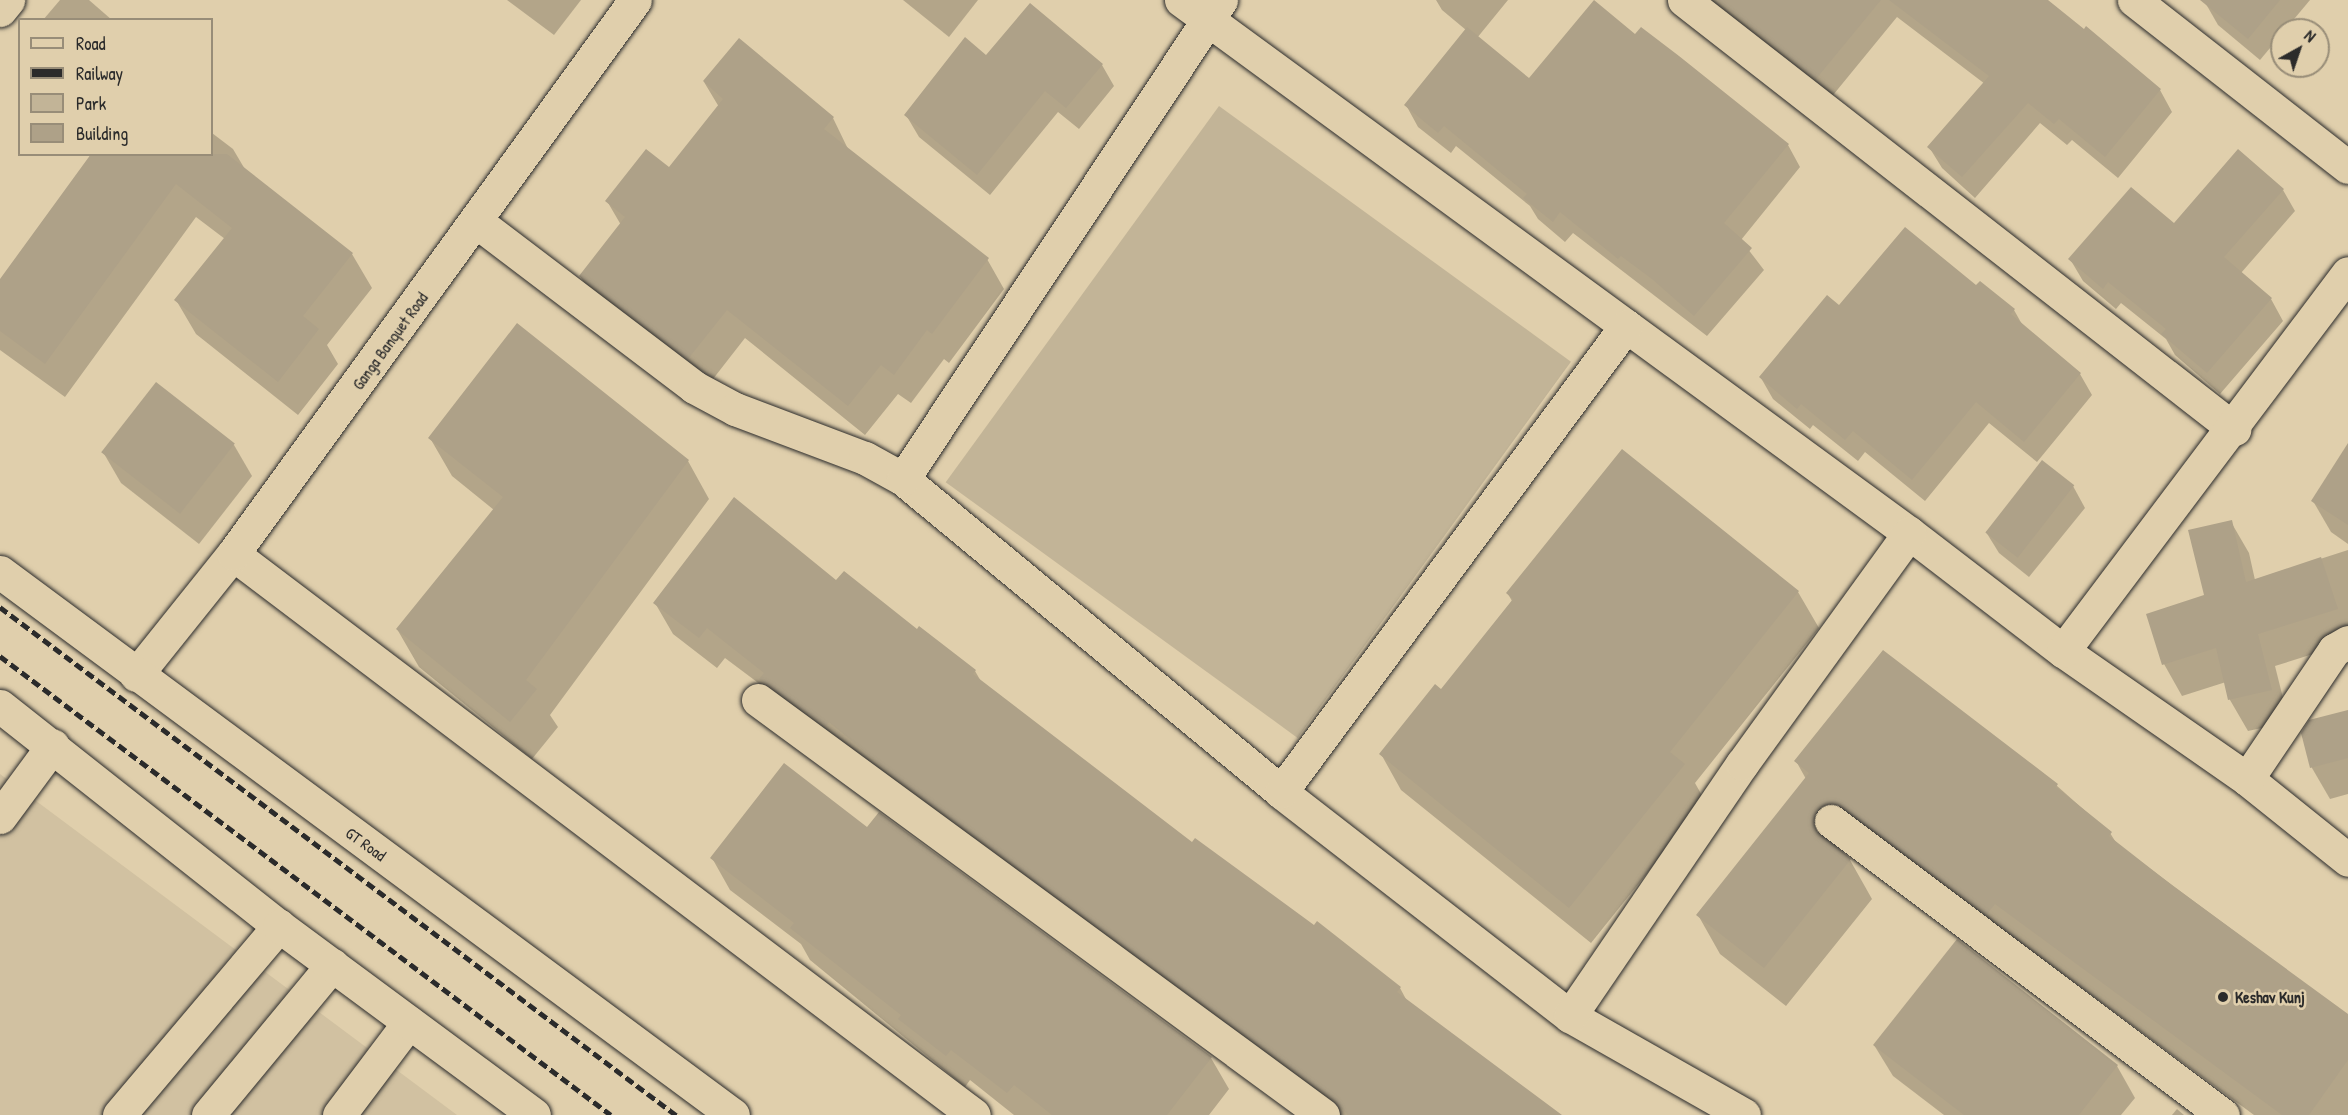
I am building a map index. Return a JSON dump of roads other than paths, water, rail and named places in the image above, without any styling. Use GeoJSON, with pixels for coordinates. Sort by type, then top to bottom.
{"type":"FeatureCollection","features":[{"type":"Feature","properties":{"kind":"main road"},"geometry":{"type":"LineString","coordinates":[[0,10],[8,0]]}},
{"type":"Feature","properties":{"kind":"main road","name":"Ganga Banquet Road"},"geometry":{"type":"LineString","coordinates":[[136,675],[233,554],[477,222],[635,0]]}},
{"type":"Feature","properties":{"kind":"main road"},"geometry":{"type":"LineString","coordinates":[[1181,0],[1214,10],[1626,326],[1909,533],[2063,651],[2247,779],[2348,860]]}},
{"type":"Feature","properties":{"kind":"main road"},"geometry":{"type":"LineString","coordinates":[[1684,0],[2234,429]]}},
{"type":"Feature","properties":{"kind":"main road"},"geometry":{"type":"LineString","coordinates":[[2134,0],[2348,166]]}},
{"type":"Feature","properties":{"kind":"main road"},"geometry":{"type":"LineString","coordinates":[[903,479],[1214,10]]}},
{"type":"Feature","properties":{"kind":"main road"},"geometry":{"type":"LineString","coordinates":[[477,222],[694,387],[735,410],[865,458],[903,479],[1281,792],[1570,1016],[1744,1115]]}},
{"type":"Feature","properties":{"kind":"main road"},"geometry":{"type":"LineString","coordinates":[[2063,651],[2234,429],[2348,273]]}},
{"type":"Feature","properties":{"kind":"main road"},"geometry":{"type":"LineString","coordinates":[[1281,792],[1626,326]]}},
{"type":"Feature","properties":{"kind":"main road"},"geometry":{"type":"LineString","coordinates":[[1570,1016],[1736,774],[1909,533]]}},
{"type":"Feature","properties":{"kind":"main road"},"geometry":{"type":"LineString","coordinates":[[233,554],[974,1115]]}},
{"type":"Feature","properties":{"kind":"main road","name":"GT Road"},"geometry":{"type":"LineString","coordinates":[[0,573],[733,1115]]}},
{"type":"Feature","properties":{"kind":"main road"},"geometry":{"type":"LineString","coordinates":[[2247,779],[2334,650],[2348,642]]}},
{"type":"Feature","properties":{"kind":"main road"},"geometry":{"type":"LineString","coordinates":[[758,700],[1323,1115]]}},
{"type":"Feature","properties":{"kind":"main road"},"geometry":{"type":"LineString","coordinates":[[0,706],[53,745],[279,926],[534,1115]]}},
{"type":"Feature","properties":{"kind":"main road"},"geometry":{"type":"LineString","coordinates":[[0,817],[53,745]]}},
{"type":"Feature","properties":{"kind":"main road"},"geometry":{"type":"LineString","coordinates":[[1831,821],[2223,1115]]}},
{"type":"Feature","properties":{"kind":"main road"},"geometry":{"type":"LineString","coordinates":[[119,1115],[279,926]]}},
{"type":"Feature","properties":{"kind":"main road"},"geometry":{"type":"LineString","coordinates":[[208,1115],[332,965]]}},
{"type":"Feature","properties":{"kind":"main road"},"geometry":{"type":"LineString","coordinates":[[339,1115],[409,1022]]}},
{"type":"Feature","properties":{"kind":"railway"},"geometry":{"type":"LineString","coordinates":[[0,607],[676,1115]]}},
{"type":"Feature","properties":{"kind":"railway"},"geometry":{"type":"LineString","coordinates":[[0,656],[611,1115]]}},
{"type":"Feature","properties":{"kind":"place","name":"Keshav Kunj"},"geometry":{"type":"Point","coordinates":[2223,997]}}]}
